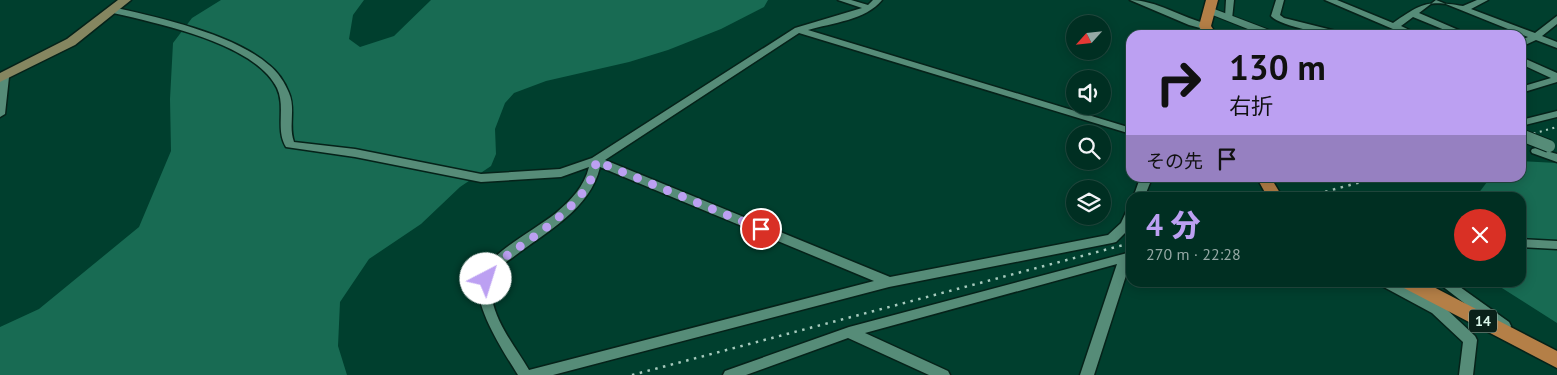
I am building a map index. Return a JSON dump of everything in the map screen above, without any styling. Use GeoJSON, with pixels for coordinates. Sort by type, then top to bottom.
{"type":"FeatureCollection","features":[{"type":"Feature","properties":{"kind":"main road"},"geometry":{"type":"LineString","coordinates":[[2,78],[71,42],[124,0]]}},
{"type":"Feature","properties":{"kind":"main road"},"geometry":{"type":"LineString","coordinates":[[1207,30],[1217,11]]}},
{"type":"Feature","properties":{"kind":"main road","name":"14"},"geometry":{"type":"LineString","coordinates":[[1418,287],[1551,357]]}},
{"type":"Feature","properties":{"kind":"street"},"geometry":{"type":"LineString","coordinates":[[842,0],[870,8]]}},
{"type":"Feature","properties":{"kind":"street"},"geometry":{"type":"LineString","coordinates":[[112,10],[167,24],[236,48],[264,64],[278,80],[286,95],[287,135],[290,145],[355,153],[481,178],[561,173],[596,161],[798,30],[870,8],[878,0]]}},
{"type":"Feature","properties":{"kind":"street"},"geometry":{"type":"LineString","coordinates":[[1134,0],[1192,23],[1203,30]]}},
{"type":"Feature","properties":{"kind":"street"},"geometry":{"type":"LineString","coordinates":[[1230,0],[1217,11],[1261,30]]}},
{"type":"Feature","properties":{"kind":"street"},"geometry":{"type":"LineString","coordinates":[[1280,0],[1275,16],[1281,20],[1321,30]]}},
{"type":"Feature","properties":{"kind":"street"},"geometry":{"type":"LineString","coordinates":[[1329,0],[1404,30]]}},
{"type":"Feature","properties":{"kind":"street"},"geometry":{"type":"LineString","coordinates":[[1395,26],[1432,0]]}},
{"type":"Feature","properties":{"kind":"street"},"geometry":{"type":"LineString","coordinates":[[1440,0],[1518,30]]}},
{"type":"Feature","properties":{"kind":"street"},"geometry":{"type":"LineString","coordinates":[[1463,9],[1484,0]]}},
{"type":"Feature","properties":{"kind":"street"},"geometry":{"type":"LineString","coordinates":[[1412,14],[1452,30]]}},
{"type":"Feature","properties":{"kind":"street"},"geometry":{"type":"LineString","coordinates":[[1526,42],[1536,37],[1557,20]]}},
{"type":"Feature","properties":{"kind":"street"},"geometry":{"type":"LineString","coordinates":[[798,30],[1126,129]]}},
{"type":"Feature","properties":{"kind":"street"},"geometry":{"type":"LineString","coordinates":[[1526,33],[1557,45]]}},
{"type":"Feature","properties":{"kind":"street"},"geometry":{"type":"LineString","coordinates":[[1526,62],[1557,78]]}},
{"type":"Feature","properties":{"kind":"street"},"geometry":{"type":"LineString","coordinates":[[0,114],[2,78]]}},
{"type":"Feature","properties":{"kind":"street"},"geometry":{"type":"LineString","coordinates":[[1526,88],[1557,78]]}},
{"type":"Feature","properties":{"kind":"street"},"geometry":{"type":"LineString","coordinates":[[1526,122],[1557,114]]}},
{"type":"Feature","properties":{"kind":"street"},"geometry":{"type":"LineString","coordinates":[[1526,137],[1553,147]]}},
{"type":"Feature","properties":{"kind":"street"},"geometry":{"type":"LineString","coordinates":[[1536,151],[1557,158]]}},
{"type":"Feature","properties":{"kind":"street"},"geometry":{"type":"LineString","coordinates":[[596,161],[889,282]]}},
{"type":"Feature","properties":{"kind":"street"},"geometry":{"type":"LineString","coordinates":[[525,375],[492,317],[485,290],[488,273],[576,201],[596,169],[596,161]]}},
{"type":"Feature","properties":{"kind":"street"},"geometry":{"type":"LineString","coordinates":[[531,375],[889,282],[1112,239],[1126,225]]}},
{"type":"Feature","properties":{"kind":"street"},"geometry":{"type":"LineString","coordinates":[[1526,243],[1557,245]]}},
{"type":"Feature","properties":{"kind":"street"},"geometry":{"type":"LineString","coordinates":[[730,375],[850,332],[1126,258]]}},
{"type":"Feature","properties":{"kind":"street"},"geometry":{"type":"LineString","coordinates":[[1087,375],[1126,263]]}},
{"type":"Feature","properties":{"kind":"street"},"geometry":{"type":"LineString","coordinates":[[1394,287],[1437,309],[1470,340],[1466,375]]}},
{"type":"Feature","properties":{"kind":"street"},"geometry":{"type":"LineString","coordinates":[[1450,287],[1551,357]]}},
{"type":"Feature","properties":{"kind":"street"},"geometry":{"type":"LineString","coordinates":[[850,332],[943,375]]}},
{"type":"Feature","properties":{"kind":"green space"},"geometry":{"type":"Polygon","coordinates":[[[221,0],[364,0],[353,15],[349,39],[360,47],[394,36],[431,0],[768,0],[764,7],[721,29],[668,50],[629,62],[546,81],[514,93],[505,103],[495,129],[496,154],[491,166],[460,187],[421,224],[369,259],[340,302],[338,346],[347,375],[0,375],[0,327],[39,309],[139,227],[171,151],[170,99],[173,43],[192,18],[221,0]]]}},
{"type":"Feature","properties":{"kind":"green space"},"geometry":{"type":"Polygon","coordinates":[[[1526,161],[1557,163],[1557,323],[1500,287],[1526,287],[1526,192],[1480,192],[1487,182],[1526,182],[1526,161]]]}},
{"type":"Feature","properties":{"kind":"railway"},"geometry":{"type":"LineString","coordinates":[[1526,136],[1557,127]]}},
{"type":"Feature","properties":{"kind":"railway"},"geometry":{"type":"LineString","coordinates":[[1324,192],[1361,182]]}},
{"type":"Feature","properties":{"kind":"railway"},"geometry":{"type":"LineString","coordinates":[[632,375],[1126,244]]}},
{"type":"Feature","properties":{"kind":"route"},"geometry":{"type":"LineString","coordinates":[[486,279],[492,267],[562,215],[576,201],[596,169],[596,161],[761,229]]}}]}
